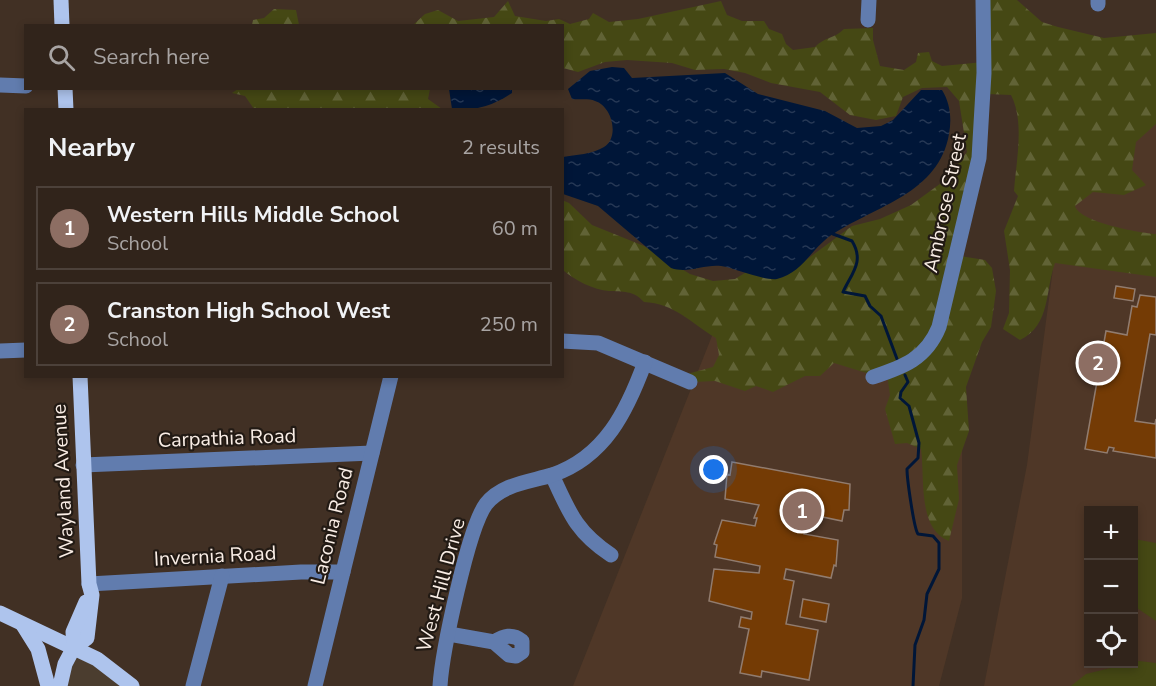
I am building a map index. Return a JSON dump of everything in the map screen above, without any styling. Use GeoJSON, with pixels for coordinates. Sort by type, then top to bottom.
{"type":"FeatureCollection","features":[{"type":"Feature","properties":{"kind":"main road"},"geometry":{"type":"LineString","coordinates":[[61,0],[62,24]]}},
{"type":"Feature","properties":{"kind":"main road"},"geometry":{"type":"LineString","coordinates":[[65,90],[66,108]]}},
{"type":"Feature","properties":{"kind":"main road","name":"Wayland Avenue"},"geometry":{"type":"LineString","coordinates":[[60,686],[65,664],[74,647],[74,632],[85,609],[89,584],[80,378]]}},
{"type":"Feature","properties":{"kind":"main road"},"geometry":{"type":"LineString","coordinates":[[0,613],[74,647],[109,667],[132,686]]}},
{"type":"Feature","properties":{"kind":"main road"},"geometry":{"type":"LineString","coordinates":[[21,622],[38,649],[48,686]]}},
{"type":"Feature","properties":{"kind":"street"},"geometry":{"type":"LineString","coordinates":[[868,0],[868,20]]}},
{"type":"Feature","properties":{"kind":"street","name":"Ambrose Street"},"geometry":{"type":"LineString","coordinates":[[873,377],[900,368],[921,356],[934,339],[939,327],[979,158],[984,73],[983,0]]}},
{"type":"Feature","properties":{"kind":"street"},"geometry":{"type":"LineString","coordinates":[[0,85],[24,86]]}},
{"type":"Feature","properties":{"kind":"street"},"geometry":{"type":"LineString","coordinates":[[564,341],[598,343],[690,381]]}},
{"type":"Feature","properties":{"kind":"street"},"geometry":{"type":"LineString","coordinates":[[0,351],[24,350]]}},
{"type":"Feature","properties":{"kind":"street","name":"West Hill Drive"},"geometry":{"type":"LineString","coordinates":[[440,686],[442,660],[472,536],[485,505],[496,495],[526,480],[552,475],[579,462],[606,440],[618,422],[645,362]]}},
{"type":"Feature","properties":{"kind":"street","name":"Laconia Road"},"geometry":{"type":"LineString","coordinates":[[315,686],[391,378]]}},
{"type":"Feature","properties":{"kind":"street","name":"Carpathia Road"},"geometry":{"type":"LineString","coordinates":[[83,465],[372,453]]}},
{"type":"Feature","properties":{"kind":"street"},"geometry":{"type":"LineString","coordinates":[[552,475],[573,519],[590,541],[611,555]]}},
{"type":"Feature","properties":{"kind":"street","name":"Invernia Road"},"geometry":{"type":"LineString","coordinates":[[89,584],[343,572]]}},
{"type":"Feature","properties":{"kind":"street"},"geometry":{"type":"LineString","coordinates":[[193,686],[222,576]]}},
{"type":"Feature","properties":{"kind":"street"},"geometry":{"type":"LineString","coordinates":[[449,634],[494,642]]}},
{"type":"Feature","properties":{"kind":"shaded area"},"geometry":{"type":"Polygon","coordinates":[[[1066,123],[1156,124],[1156,686],[984,686],[1027,465],[1054,261],[1066,123]]]}},
{"type":"Feature","properties":{"kind":"shaded area"},"geometry":{"type":"Polygon","coordinates":[[[733,283],[962,424],[962,598],[939,686],[573,686],[733,283]]]}},
{"type":"Feature","properties":{"kind":"shaded area"},"geometry":{"type":"Polygon","coordinates":[[[71,645],[135,686],[59,686],[71,645]]]}},
{"type":"Feature","properties":{"kind":"green space"},"geometry":{"type":"Polygon","coordinates":[[[986,0],[1017,0],[1042,22],[1104,38],[1156,33],[1156,124],[1136,142],[1132,170],[1146,185],[1124,195],[1093,192],[1075,206],[1079,212],[1098,222],[1156,234],[1156,277],[1055,263],[1045,306],[1037,325],[1020,340],[1003,329],[1009,313],[1010,270],[1004,231],[1018,196],[1014,191],[1019,130],[1018,117],[1011,95],[988,94],[960,256],[985,260],[992,268],[996,291],[991,327],[982,342],[966,387],[969,431],[957,465],[959,499],[949,541],[939,535],[927,514],[921,449],[907,443],[895,444],[885,409],[890,395],[887,374],[873,375],[834,363],[820,376],[805,376],[773,392],[756,386],[745,391],[715,381],[694,382],[687,374],[713,367],[719,355],[716,338],[664,306],[644,302],[632,294],[591,287],[564,271],[564,201],[592,225],[644,246],[690,274],[713,281],[735,279],[771,257],[806,260],[852,226],[880,219],[911,205],[948,178],[967,152],[959,101],[947,87],[922,88],[903,97],[896,116],[876,120],[850,115],[820,92],[771,83],[745,73],[724,69],[695,70],[672,63],[627,60],[605,62],[578,72],[564,68],[564,24],[414,24],[425,14],[438,10],[458,21],[494,17],[508,1],[515,16],[546,21],[559,19],[570,24],[589,19],[593,13],[609,22],[638,19],[721,1],[727,15],[742,21],[764,21],[769,29],[782,34],[786,44],[793,50],[815,47],[844,29],[873,28],[873,40],[880,66],[904,70],[916,62],[918,53],[929,52],[932,61],[942,66],[984,62],[986,0]]]}},
{"type":"Feature","properties":{"kind":"green space"},"geometry":{"type":"Polygon","coordinates":[[[274,9],[296,10],[299,24],[252,24],[253,20],[264,18],[274,9]]]}},
{"type":"Feature","properties":{"kind":"green space"},"geometry":{"type":"Polygon","coordinates":[[[236,90],[430,90],[428,99],[441,108],[253,108],[245,96],[232,93],[236,90]]]}},
{"type":"Feature","properties":{"kind":"green space"},"geometry":{"type":"Polygon","coordinates":[[[1138,540],[1156,543],[1156,621],[1138,609],[1138,540]]]}},
{"type":"Feature","properties":{"kind":"green space"},"geometry":{"type":"Polygon","coordinates":[[[1138,661],[1156,663],[1156,686],[1071,686],[1086,674],[1110,668],[1138,668],[1138,661]]]}},
{"type":"Feature","properties":{"kind":"water"},"geometry":{"type":"Polygon","coordinates":[[[612,67],[624,68],[632,78],[725,73],[758,94],[825,111],[857,128],[881,126],[893,120],[921,90],[942,90],[950,111],[949,134],[943,154],[933,171],[919,184],[886,206],[833,234],[801,266],[786,276],[771,279],[721,266],[677,270],[671,268],[598,206],[564,194],[564,157],[600,149],[609,142],[612,136],[612,122],[606,109],[595,101],[572,99],[568,89],[590,71],[612,67]]]}},
{"type":"Feature","properties":{"kind":"water"},"geometry":{"type":"Polygon","coordinates":[[[449,90],[512,90],[512,93],[484,107],[452,108],[449,90]]]}},
{"type":"Feature","properties":{"kind":"building"},"geometry":{"type":"Polygon","coordinates":[[[1116,286],[1135,289],[1133,301],[1114,298],[1116,286]]]}},
{"type":"Feature","properties":{"kind":"building"},"geometry":{"type":"Polygon","coordinates":[[[1140,295],[1156,297],[1156,335],[1150,334],[1135,421],[1155,424],[1156,419],[1156,458],[1113,451],[1114,448],[1109,447],[1107,453],[1085,449],[1106,331],[1127,335],[1132,306],[1137,307],[1140,295]]]}},
{"type":"Feature","properties":{"kind":"building"},"geometry":{"type":"Polygon","coordinates":[[[732,462],[850,484],[849,510],[844,510],[842,521],[808,514],[804,534],[838,540],[836,566],[834,565],[831,578],[786,569],[784,579],[794,581],[786,624],[818,630],[809,680],[762,671],[761,677],[740,673],[749,629],[739,627],[741,617],[751,619],[752,612],[709,601],[714,569],[759,573],[760,566],[715,557],[717,545],[714,544],[722,520],[755,526],[757,518],[754,518],[759,505],[725,499],[727,474],[730,475],[732,462]]]}},
{"type":"Feature","properties":{"kind":"building"},"geometry":{"type":"Polygon","coordinates":[[[803,599],[829,604],[826,622],[800,617],[803,599]]]}},
{"type":"Feature","properties":{"kind":"waterway"},"geometry":{"type":"LineString","coordinates":[[833,234],[852,241],[856,248],[857,262],[843,292],[865,296],[870,306],[881,316],[897,359]]}},
{"type":"Feature","properties":{"kind":"waterway"},"geometry":{"type":"LineString","coordinates":[[905,375],[908,382],[900,398],[909,406],[919,443],[918,458],[907,469],[915,523],[918,534],[933,536],[939,543],[939,569],[927,594],[924,620],[915,645],[913,686]]}},
{"type":"Feature","properties":{"kind":"place","name":"Cranston High School West"},"geometry":{"type":"Point","coordinates":[1098,363]}},
{"type":"Feature","properties":{"kind":"place","name":"Western Hills Middle School"},"geometry":{"type":"Point","coordinates":[802,511]}}]}
